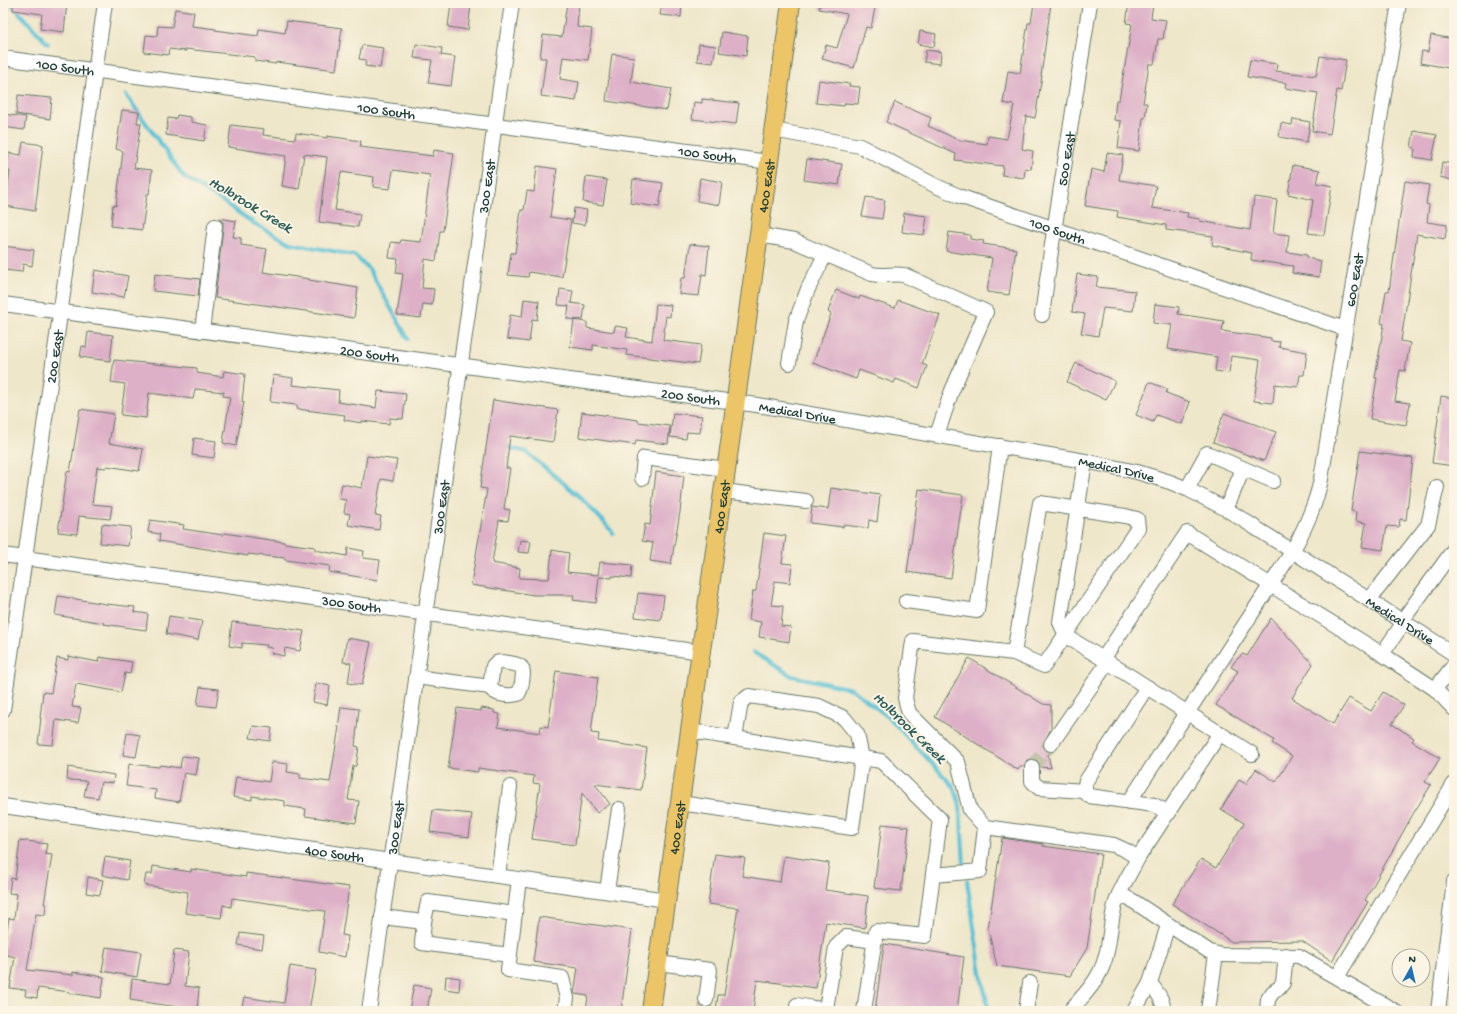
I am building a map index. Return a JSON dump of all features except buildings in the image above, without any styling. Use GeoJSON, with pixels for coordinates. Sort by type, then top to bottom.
{"type":"FeatureCollection","features":[{"type":"Feature","properties":{"kind":"main road","name":"400 East"},"geometry":{"type":"LineString","coordinates":[[651,1011],[791,3]]}},
{"type":"Feature","properties":{"kind":"street","name":"200 East"},"geometry":{"type":"LineString","coordinates":[[3,710],[105,3]]}},
{"type":"Feature","properties":{"kind":"street","name":"300 East"},"geometry":{"type":"LineString","coordinates":[[369,1011],[512,3]]}},
{"type":"Feature","properties":{"kind":"street","name":"500 East"},"geometry":{"type":"LineString","coordinates":[[1042,315],[1054,229],[1090,3]]}},
{"type":"Feature","properties":{"kind":"street","name":"600 East"},"geometry":{"type":"LineString","coordinates":[[1129,802],[1292,552],[1309,519],[1319,488],[1399,3]]}},
{"type":"Feature","properties":{"kind":"street","name":"100 South"},"geometry":{"type":"LineString","coordinates":[[3,58],[769,162]]}},
{"type":"Feature","properties":{"kind":"street","name":"100 South"},"geometry":{"type":"LineString","coordinates":[[773,130],[860,146],[947,191],[1345,329]]}},
{"type":"Feature","properties":{"kind":"street"},"geometry":{"type":"LineString","coordinates":[[202,331],[215,226]]}},
{"type":"Feature","properties":{"kind":"street"},"geometry":{"type":"LineString","coordinates":[[759,235],[794,241],[872,274],[880,276],[898,274],[904,275],[986,312],[951,393],[937,435]]}},
{"type":"Feature","properties":{"kind":"street"},"geometry":{"type":"LineString","coordinates":[[789,362],[796,321],[814,276],[825,254]]}},
{"type":"Feature","properties":{"kind":"street","name":"200 South"},"geometry":{"type":"LineString","coordinates":[[3,304],[736,402]]}},
{"type":"Feature","properties":{"kind":"street","name":"Medical Drive"},"geometry":{"type":"LineString","coordinates":[[736,402],[1085,461],[1137,472],[1170,482],[1226,509],[1454,654]]}},
{"type":"Feature","properties":{"kind":"street"},"geometry":{"type":"LineString","coordinates":[[906,601],[977,611],[1000,446]]}},
{"type":"Feature","properties":{"kind":"street"},"geometry":{"type":"LineString","coordinates":[[1187,489],[1207,453],[1273,481]]}},
{"type":"Feature","properties":{"kind":"street"},"geometry":{"type":"LineString","coordinates":[[642,478],[644,458],[726,469]]}},
{"type":"Feature","properties":{"kind":"street"},"geometry":{"type":"LineString","coordinates":[[1085,461],[1076,508],[1060,622],[1066,636],[1252,754]]}},
{"type":"Feature","properties":{"kind":"street"},"geometry":{"type":"LineString","coordinates":[[1226,509],[1243,469]]}},
{"type":"Feature","properties":{"kind":"street"},"geometry":{"type":"LineString","coordinates":[[1369,600],[1428,525],[1437,487]]}},
{"type":"Feature","properties":{"kind":"street"},"geometry":{"type":"LineString","coordinates":[[723,491],[806,501]]}},
{"type":"Feature","properties":{"kind":"street"},"geometry":{"type":"LineString","coordinates":[[1014,653],[1040,502],[1136,519],[1138,528],[1066,636],[1044,666],[1014,653],[913,641],[905,698],[909,713],[958,762],[970,810],[985,827],[1114,845],[1127,850],[1138,858]]}},
{"type":"Feature","properties":{"kind":"street"},"geometry":{"type":"LineString","coordinates":[[1051,744],[1187,533],[1382,654],[1435,689],[1454,709]]}},
{"type":"Feature","properties":{"kind":"street"},"geometry":{"type":"LineString","coordinates":[[1382,654],[1454,549]]}},
{"type":"Feature","properties":{"kind":"street","name":"300 South"},"geometry":{"type":"LineString","coordinates":[[3,555],[701,652]]}},
{"type":"Feature","properties":{"kind":"street"},"geometry":{"type":"LineString","coordinates":[[1435,689],[1454,665]]}},
{"type":"Feature","properties":{"kind":"street"},"geometry":{"type":"LineString","coordinates":[[416,677],[490,687]]}},
{"type":"Feature","properties":{"kind":"street"},"geometry":{"type":"LineString","coordinates":[[1147,687],[1086,781],[1084,787],[1089,796],[1154,805],[1169,813]]}},
{"type":"Feature","properties":{"kind":"street"},"geometry":{"type":"LineString","coordinates":[[680,803],[852,828],[862,758],[857,734],[844,718],[819,706],[749,696],[741,702],[735,738]]}},
{"type":"Feature","properties":{"kind":"street"},"geometry":{"type":"LineString","coordinates":[[690,731],[881,761],[940,819],[925,936],[876,931],[864,1011]]}},
{"type":"Feature","properties":{"kind":"street"},"geometry":{"type":"LineString","coordinates":[[1070,1011],[1090,988],[1103,967],[1108,952],[1114,908],[1119,894],[1138,858],[1169,813],[1220,733]]}},
{"type":"Feature","properties":{"kind":"street"},"geometry":{"type":"LineString","coordinates":[[1032,767],[1032,781],[1039,788],[1085,791]]}},
{"type":"Feature","properties":{"kind":"street"},"geometry":{"type":"LineString","coordinates":[[1337,976],[1454,784]]}},
{"type":"Feature","properties":{"kind":"street"},"geometry":{"type":"LineString","coordinates":[[498,876],[510,787]]}},
{"type":"Feature","properties":{"kind":"street","name":"400 South"},"geometry":{"type":"LineString","coordinates":[[3,806],[667,900]]}},
{"type":"Feature","properties":{"kind":"street"},"geometry":{"type":"LineString","coordinates":[[607,891],[619,809]]}},
{"type":"Feature","properties":{"kind":"street"},"geometry":{"type":"LineString","coordinates":[[933,875],[980,871],[985,827]]}},
{"type":"Feature","properties":{"kind":"street"},"geometry":{"type":"LineString","coordinates":[[519,879],[508,970],[562,978],[566,1005]]}},
{"type":"Feature","properties":{"kind":"street"},"geometry":{"type":"LineString","coordinates":[[1438,1011],[1454,881]]}},
{"type":"Feature","properties":{"kind":"street"},"geometry":{"type":"LineString","coordinates":[[1119,894],[1133,901],[1206,950],[1216,954],[1299,956],[1337,976],[1395,1011]]}},
{"type":"Feature","properties":{"kind":"street"},"geometry":{"type":"LineString","coordinates":[[509,955],[422,943],[424,922],[428,902],[515,914]]}},
{"type":"Feature","properties":{"kind":"street"},"geometry":{"type":"LineString","coordinates":[[382,916],[424,922]]}},
{"type":"Feature","properties":{"kind":"street"},"geometry":{"type":"LineString","coordinates":[[1134,1011],[1150,983],[1168,925]]}},
{"type":"Feature","properties":{"kind":"street"},"geometry":{"type":"LineString","coordinates":[[798,1004],[826,1010],[836,947],[846,936],[874,941]]}},
{"type":"Feature","properties":{"kind":"street"},"geometry":{"type":"LineString","coordinates":[[1208,1011],[1216,954]]}},
{"type":"Feature","properties":{"kind":"street"},"geometry":{"type":"LineString","coordinates":[[1266,1011],[1268,999],[1284,982],[1286,955]]}},
{"type":"Feature","properties":{"kind":"street"},"geometry":{"type":"LineString","coordinates":[[658,963],[710,970],[706,1000]]}},
{"type":"Feature","properties":{"kind":"street"},"geometry":{"type":"LineString","coordinates":[[1026,1011],[1030,983]]}},
{"type":"Feature","properties":{"kind":"street"},"geometry":{"type":"LineString","coordinates":[[1150,983],[1159,994],[1163,1003],[1164,1011]]}},
{"type":"Feature","properties":{"kind":"waterway","name":"Holbrook Creek"},"geometry":{"type":"LineString","coordinates":[[10,3],[48,44]]}},
{"type":"Feature","properties":{"kind":"waterway","name":"Holbrook Creek"},"geometry":{"type":"LineString","coordinates":[[126,95],[184,177],[255,224],[290,243],[354,255],[369,269],[408,339]]}},
{"type":"Feature","properties":{"kind":"waterway","name":"Holbrook Creek"},"geometry":{"type":"LineString","coordinates":[[504,446],[526,452],[579,496],[613,533]]}},
{"type":"Feature","properties":{"kind":"waterway","name":"Holbrook Creek"},"geometry":{"type":"LineString","coordinates":[[753,652],[792,676],[852,689],[888,717],[954,787],[960,806],[964,864]]}},
{"type":"Feature","properties":{"kind":"waterway","name":"Holbrook Creek"},"geometry":{"type":"LineString","coordinates":[[967,881],[982,980],[989,1011]]}},
{"type":"Feature","properties":{"kind":"tunnel"},"geometry":{"type":"LineString","coordinates":[[1032,767],[1051,744]]}},
{"type":"Feature","properties":{"kind":"tunnel"},"geometry":{"type":"LineString","coordinates":[[705,1011],[706,1000]]}}]}
